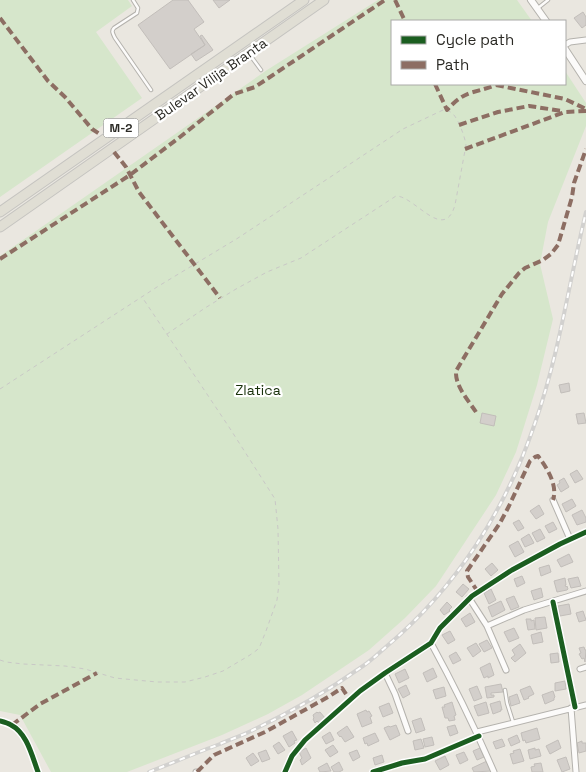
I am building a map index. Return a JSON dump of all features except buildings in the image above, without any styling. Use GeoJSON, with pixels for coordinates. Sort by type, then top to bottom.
{"type":"FeatureCollection","features":[{"type":"Feature","properties":{"kind":"main road","name":"Bulevar Vilija Branta"},"geometry":{"type":"LineString","coordinates":[[0,212],[304,0]]}},
{"type":"Feature","properties":{"kind":"main road","name":"Bulevar Vilija Branta"},"geometry":{"type":"LineString","coordinates":[[0,227],[324,0]]}},
{"type":"Feature","properties":{"kind":"street"},"geometry":{"type":"LineString","coordinates":[[531,0],[545,20]]}},
{"type":"Feature","properties":{"kind":"street"},"geometry":{"type":"LineString","coordinates":[[566,44],[586,40]]}},
{"type":"Feature","properties":{"kind":"street"},"geometry":{"type":"LineString","coordinates":[[566,51],[586,81]]}},
{"type":"Feature","properties":{"kind":"street"},"geometry":{"type":"LineString","coordinates":[[553,500],[570,539]]}},
{"type":"Feature","properties":{"kind":"street"},"geometry":{"type":"LineString","coordinates":[[285,772],[292,756],[305,740],[350,700],[385,673],[431,643],[440,628],[469,598],[512,570],[586,532]]}},
{"type":"Feature","properties":{"kind":"street"},"geometry":{"type":"LineString","coordinates":[[487,626],[524,610],[586,591]]}},
{"type":"Feature","properties":{"kind":"street"},"geometry":{"type":"LineString","coordinates":[[469,598],[487,626],[506,670]]}},
{"type":"Feature","properties":{"kind":"street"},"geometry":{"type":"LineString","coordinates":[[553,602],[573,707],[576,772]]}},
{"type":"Feature","properties":{"kind":"street"},"geometry":{"type":"LineString","coordinates":[[431,643],[478,734],[494,772]]}},
{"type":"Feature","properties":{"kind":"street"},"geometry":{"type":"LineString","coordinates":[[385,673],[395,694],[408,731]]}},
{"type":"Feature","properties":{"kind":"street"},"geometry":{"type":"LineString","coordinates":[[373,772],[402,763],[424,759],[478,734],[513,723],[586,705]]}},
{"type":"Feature","properties":{"kind":"street"},"geometry":{"type":"LineString","coordinates":[[0,720],[19,730],[25,738],[38,772]]}},
{"type":"Feature","properties":{"kind":"lane"},"geometry":{"type":"LineString","coordinates":[[133,0],[139,11],[114,28],[112,32],[152,90]]}},
{"type":"Feature","properties":{"kind":"lane"},"geometry":{"type":"LineString","coordinates":[[537,8],[548,0]]}},
{"type":"Feature","properties":{"kind":"lane"},"geometry":{"type":"LineString","coordinates":[[242,43],[261,70]]}},
{"type":"Feature","properties":{"kind":"lane"},"geometry":{"type":"LineString","coordinates":[[505,690],[513,723]]}},
{"type":"Feature","properties":{"kind":"path"},"geometry":{"type":"LineString","coordinates":[[0,389],[84,333],[238,238],[403,129],[443,110],[455,116],[465,137],[466,145],[455,205],[448,218],[443,220],[437,219],[402,197],[396,196],[301,258],[267,272],[236,289],[167,334]]}},
{"type":"Feature","properties":{"kind":"path"},"geometry":{"type":"LineString","coordinates":[[0,660],[86,669],[125,680],[184,682],[224,670],[250,655],[260,646],[278,594],[278,529],[275,499],[142,297]]}},
{"type":"Feature","properties":{"kind":"green space"},"geometry":{"type":"Polygon","coordinates":[[[0,0],[128,0],[132,6],[96,32],[142,98],[0,197],[0,0]]]}},
{"type":"Feature","properties":{"kind":"green space","name":"Zlatica"},"geometry":{"type":"Polygon","coordinates":[[[378,0],[517,0],[531,20],[391,20],[391,85],[566,85],[566,73],[586,103],[586,126],[548,222],[540,264],[553,319],[537,385],[516,452],[496,495],[436,586],[405,618],[369,650],[302,695],[268,714],[222,735],[127,772],[51,772],[20,715],[0,711],[0,256],[267,70],[378,0]]]}},
{"type":"Feature","properties":{"kind":"railway"},"geometry":{"type":"LineString","coordinates":[[149,772],[251,731],[337,683],[369,661],[412,623],[457,572],[494,516],[523,455],[535,423],[551,371],[586,212]]}},
{"type":"Feature","properties":{"kind":"marked path"},"geometry":{"type":"LineString","coordinates":[[0,259],[130,175],[234,94],[255,87],[385,0]]}},
{"type":"Feature","properties":{"kind":"marked path"},"geometry":{"type":"LineString","coordinates":[[395,0],[405,20]]}},
{"type":"Feature","properties":{"kind":"marked path"},"geometry":{"type":"LineString","coordinates":[[0,18],[48,81],[65,97],[92,129],[101,135]]}},
{"type":"Feature","properties":{"kind":"marked path"},"geometry":{"type":"LineString","coordinates":[[435,85],[447,110],[463,96],[496,85]]}},
{"type":"Feature","properties":{"kind":"marked path"},"geometry":{"type":"LineString","coordinates":[[496,85],[565,99],[586,109]]}},
{"type":"Feature","properties":{"kind":"marked path"},"geometry":{"type":"LineString","coordinates":[[459,125],[498,112],[529,106],[562,111]]}},
{"type":"Feature","properties":{"kind":"marked path"},"geometry":{"type":"LineString","coordinates":[[465,149],[565,112],[586,111]]}},
{"type":"Feature","properties":{"kind":"marked path"},"geometry":{"type":"LineString","coordinates":[[476,412],[460,387],[456,371],[502,294],[519,273],[525,268],[543,260],[558,245],[572,197],[574,183],[586,149]]}},
{"type":"Feature","properties":{"kind":"marked path"},"geometry":{"type":"LineString","coordinates":[[114,152],[126,167],[139,192],[220,298]]}},
{"type":"Feature","properties":{"kind":"marked path"},"geometry":{"type":"LineString","coordinates":[[478,592],[468,577],[467,571],[500,523],[530,461],[535,457],[538,456],[551,477],[554,488],[553,500]]}},
{"type":"Feature","properties":{"kind":"marked path"},"geometry":{"type":"LineString","coordinates":[[12,725],[40,704],[97,673]]}},
{"type":"Feature","properties":{"kind":"marked path"},"geometry":{"type":"LineString","coordinates":[[197,772],[214,755],[265,732],[342,688],[350,700]]}},
{"type":"Feature","properties":{"kind":"cycle path"},"geometry":{"type":"LineString","coordinates":[[285,772],[292,756],[305,740],[360,691],[431,643],[440,628],[472,596],[512,570],[586,532]]}},
{"type":"Feature","properties":{"kind":"cycle path"},"geometry":{"type":"LineString","coordinates":[[553,602],[575,707]]}},
{"type":"Feature","properties":{"kind":"cycle path"},"geometry":{"type":"LineString","coordinates":[[0,721],[10,724],[21,733],[38,772]]}},
{"type":"Feature","properties":{"kind":"cycle path"},"geometry":{"type":"LineString","coordinates":[[373,772],[402,763],[425,759],[479,736]]}}]}
